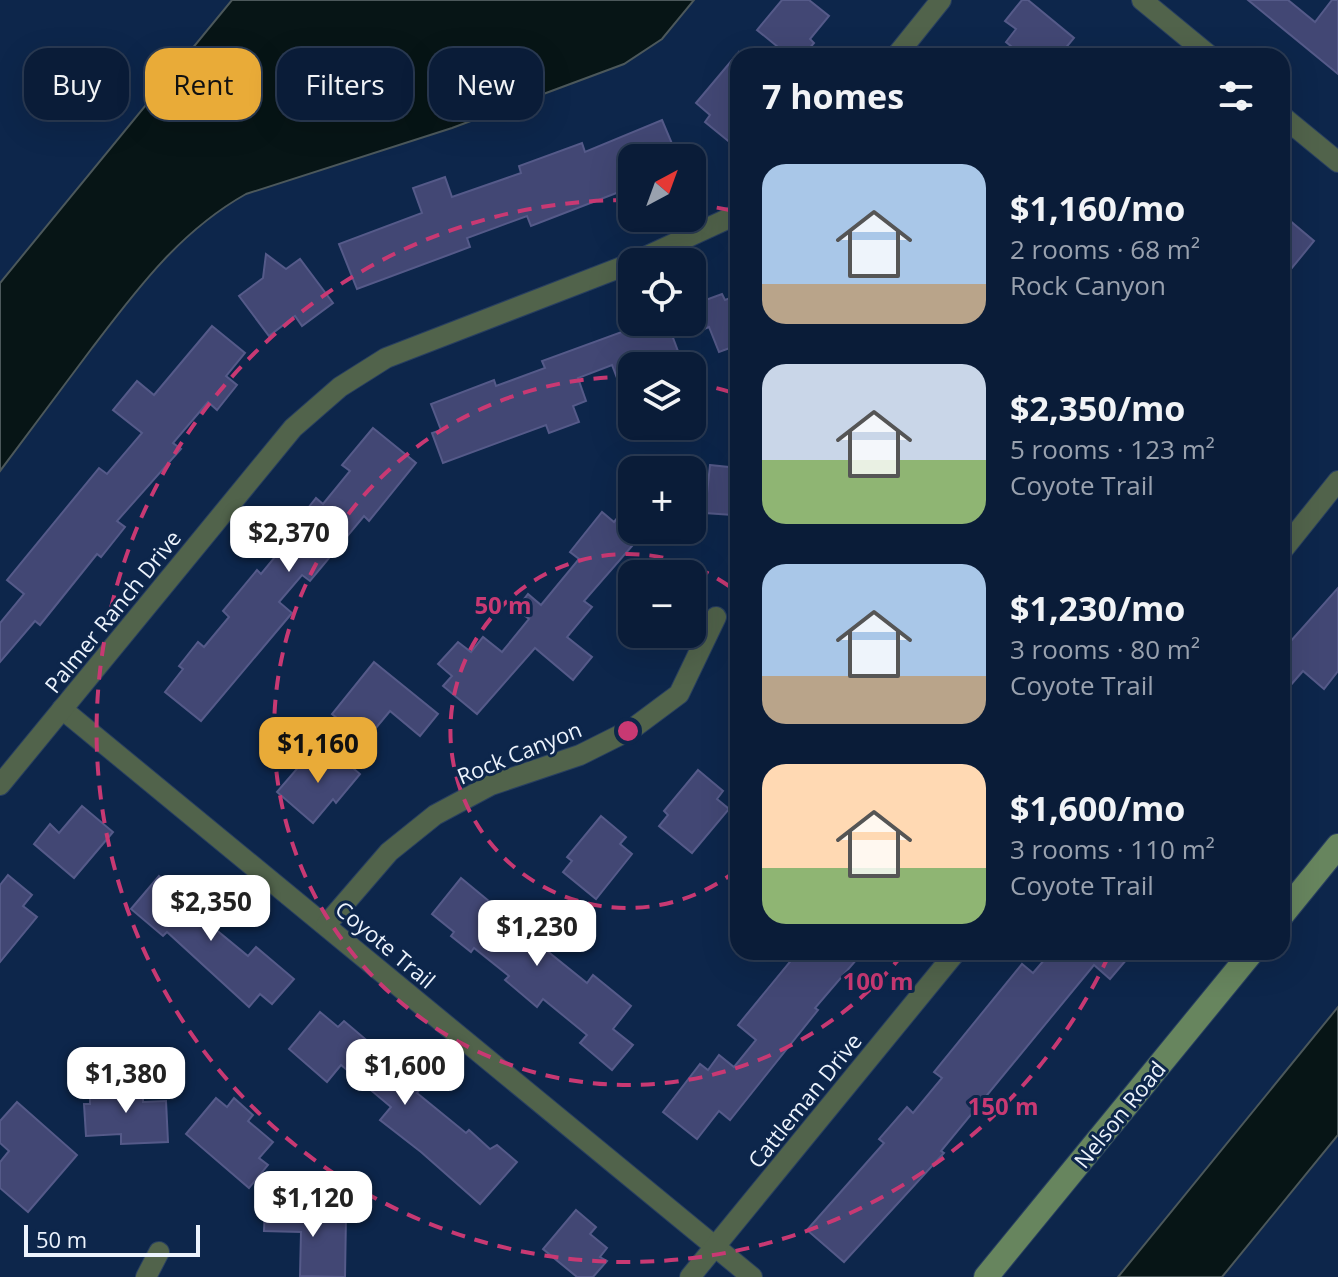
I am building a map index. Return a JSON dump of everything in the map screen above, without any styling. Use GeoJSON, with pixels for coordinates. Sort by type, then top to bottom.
{"type":"FeatureCollection","features":[{"type":"Feature","properties":{"kind":"street"},"geometry":{"type":"LineString","coordinates":[[902,48],[941,0]]}},
{"type":"Feature","properties":{"kind":"street"},"geometry":{"type":"LineString","coordinates":[[1142,0],[1200,48]]}},
{"type":"Feature","properties":{"kind":"street"},"geometry":{"type":"LineString","coordinates":[[1290,123],[1338,162]]}},
{"type":"Feature","properties":{"kind":"street","name":"Palmer Ranch Drive"},"geometry":{"type":"LineString","coordinates":[[664,248],[730,218]]}},
{"type":"Feature","properties":{"kind":"street","name":"Palmer Ranch Drive"},"geometry":{"type":"LineString","coordinates":[[0,785],[293,428],[340,387],[386,358],[618,268]]}},
{"type":"Feature","properties":{"kind":"street"},"geometry":{"type":"LineString","coordinates":[[1290,541],[1338,481]]}},
{"type":"Feature","properties":{"kind":"street","name":"Rock Canyon"},"geometry":{"type":"LineString","coordinates":[[326,925],[389,852],[435,815],[491,785],[580,755],[619,736],[679,694],[716,617]]}},
{"type":"Feature","properties":{"kind":"street","name":"Coyote Trail"},"geometry":{"type":"LineString","coordinates":[[62,709],[752,1277]]}},
{"type":"Feature","properties":{"kind":"street"},"geometry":{"type":"LineString","coordinates":[[1290,905],[1338,846]]}},
{"type":"Feature","properties":{"kind":"street","name":"Cattleman Drive"},"geometry":{"type":"LineString","coordinates":[[690,1277],[949,960]]}},
{"type":"Feature","properties":{"kind":"street","name":"Nelson Road"},"geometry":{"type":"LineString","coordinates":[[986,1277],[1245,960]]}},
{"type":"Feature","properties":{"kind":"street"},"geometry":{"type":"LineString","coordinates":[[146,1277],[159,1252]]}},
{"type":"Feature","properties":{"kind":"shaded area"},"geometry":{"type":"Polygon","coordinates":[[[232,0],[694,0],[662,39],[624,64],[543,94],[543,48],[429,48],[429,120],[474,120],[246,194],[200,225],[143,283],[0,471],[0,283],[145,106],[145,120],[261,120],[261,48],[193,48],[232,0]]]}},
{"type":"Feature","properties":{"kind":"shaded area"},"geometry":{"type":"Polygon","coordinates":[[[1338,1007],[1338,1135],[1222,1277],[1118,1277],[1338,1007]]]}},
{"type":"Feature","properties":{"kind":"building"},"geometry":{"type":"Polygon","coordinates":[[[782,0],[809,0],[829,16],[810,39],[814,43],[810,48],[779,48],[757,30],[782,0]]]}},
{"type":"Feature","properties":{"kind":"building"},"geometry":{"type":"Polygon","coordinates":[[[1022,0],[1028,0],[1074,38],[1066,48],[1013,48],[1006,42],[1016,29],[1005,21],[1022,0]]]}},
{"type":"Feature","properties":{"kind":"building"},"geometry":{"type":"Polygon","coordinates":[[[1248,0],[1288,0],[1315,22],[1332,0],[1338,0],[1338,74],[1248,0]]]}},
{"type":"Feature","properties":{"kind":"building"},"geometry":{"type":"Polygon","coordinates":[[[730,63],[730,142],[705,122],[710,115],[696,103],[730,63]]]}},
{"type":"Feature","properties":{"kind":"building"},"geometry":{"type":"Polygon","coordinates":[[[662,120],[672,144],[618,144],[618,192],[531,226],[527,216],[467,238],[470,247],[357,289],[339,244],[422,213],[413,188],[445,177],[452,197],[521,173],[519,166],[582,143],[585,152],[662,120]]]}},
{"type":"Feature","properties":{"kind":"building"},"geometry":{"type":"Polygon","coordinates":[[[1290,221],[1314,241],[1290,270],[1290,221]]]}},
{"type":"Feature","properties":{"kind":"building"},"geometry":{"type":"Polygon","coordinates":[[[266,254],[286,269],[300,259],[333,303],[302,326],[295,316],[269,336],[239,296],[263,278],[266,254]]]}},
{"type":"Feature","properties":{"kind":"building"},"geometry":{"type":"Polygon","coordinates":[[[722,294],[725,300],[730,298],[730,348],[719,352],[709,327],[706,328],[706,300],[722,294]]]}},
{"type":"Feature","properties":{"kind":"building"},"geometry":{"type":"Polygon","coordinates":[[[212,326],[245,353],[226,376],[237,385],[217,410],[208,402],[173,443],[181,449],[117,521],[125,527],[101,557],[97,554],[40,625],[35,621],[0,662],[0,623],[24,594],[7,580],[99,468],[107,474],[142,433],[113,410],[137,381],[154,395],[212,326]]]}},
{"type":"Feature","properties":{"kind":"building"},"geometry":{"type":"Polygon","coordinates":[[[618,333],[618,336],[672,336],[678,352],[618,352],[618,378],[612,365],[578,378],[586,401],[573,406],[579,422],[549,433],[546,425],[443,463],[432,433],[441,430],[431,404],[494,380],[496,386],[545,368],[542,361],[618,333]]]}},
{"type":"Feature","properties":{"kind":"building"},"geometry":{"type":"Polygon","coordinates":[[[373,428],[416,463],[369,521],[364,516],[310,581],[302,575],[279,602],[292,613],[201,721],[165,692],[183,669],[179,666],[198,642],[204,647],[229,617],[223,611],[257,570],[261,574],[298,529],[294,526],[316,498],[323,504],[350,471],[342,465],[373,428]]]}},
{"type":"Feature","properties":{"kind":"building"},"geometry":{"type":"Polygon","coordinates":[[[710,465],[730,467],[730,515],[706,513],[710,465]]]}},
{"type":"Feature","properties":{"kind":"building"},"geometry":{"type":"Polygon","coordinates":[[[602,512],[614,522],[618,517],[618,544],[634,544],[584,601],[592,607],[567,637],[592,657],[573,680],[535,648],[477,714],[443,686],[452,676],[438,664],[458,642],[471,652],[483,637],[502,652],[529,619],[516,609],[528,594],[541,605],[579,559],[570,552],[602,512]]]}},
{"type":"Feature","properties":{"kind":"building"},"geometry":{"type":"Polygon","coordinates":[[[1338,588],[1338,671],[1324,689],[1303,671],[1290,686],[1290,642],[1338,588]]]}},
{"type":"Feature","properties":{"kind":"building"},"geometry":{"type":"Polygon","coordinates":[[[374,662],[438,714],[420,736],[390,711],[365,741],[332,714],[374,662]]]}},
{"type":"Feature","properties":{"kind":"building"},"geometry":{"type":"Polygon","coordinates":[[[314,749],[334,765],[340,757],[360,774],[336,803],[333,799],[313,823],[277,792],[314,749]]]}},
{"type":"Feature","properties":{"kind":"building"},"geometry":{"type":"Polygon","coordinates":[[[698,770],[723,791],[717,799],[729,809],[692,853],[659,826],[668,815],[664,811],[698,770]]]}},
{"type":"Feature","properties":{"kind":"building"},"geometry":{"type":"Polygon","coordinates":[[[82,806],[113,832],[74,878],[34,844],[50,824],[59,833],[82,806]]]}},
{"type":"Feature","properties":{"kind":"building"},"geometry":{"type":"Polygon","coordinates":[[[601,816],[626,837],[620,844],[632,854],[596,899],[563,872],[572,861],[567,857],[601,816]]]}},
{"type":"Feature","properties":{"kind":"building"},"geometry":{"type":"Polygon","coordinates":[[[8,875],[32,895],[23,906],[37,917],[0,962],[0,885],[8,875]]]}},
{"type":"Feature","properties":{"kind":"building"},"geometry":{"type":"Polygon","coordinates":[[[159,876],[188,901],[196,893],[224,916],[214,928],[248,956],[256,947],[294,979],[272,1004],[260,994],[249,1007],[167,932],[163,936],[131,909],[159,876]]]}},
{"type":"Feature","properties":{"kind":"building"},"geometry":{"type":"Polygon","coordinates":[[[461,878],[519,926],[533,908],[561,931],[546,950],[587,983],[593,975],[631,1006],[613,1029],[633,1045],[612,1070],[580,1043],[587,1035],[543,999],[537,1007],[505,980],[509,976],[474,948],[471,952],[451,936],[454,932],[432,914],[461,878]]]}},
{"type":"Feature","properties":{"kind":"building"},"geometry":{"type":"Polygon","coordinates":[[[791,960],[856,960],[815,1008],[818,1010],[730,1120],[719,1111],[697,1139],[663,1112],[700,1064],[708,1070],[719,1055],[734,1067],[756,1040],[738,1025],[791,960]]]}},
{"type":"Feature","properties":{"kind":"building"},"geometry":{"type":"Polygon","coordinates":[[[1044,960],[1126,960],[1110,979],[1094,965],[941,1151],[944,1153],[844,1262],[807,1230],[884,1143],[879,1139],[907,1107],[913,1113],[942,1078],[934,1072],[1022,964],[1033,973],[1044,960]]]}},
{"type":"Feature","properties":{"kind":"building"},"geometry":{"type":"Polygon","coordinates":[[[320,1012],[338,1027],[344,1021],[421,1088],[417,1093],[466,1133],[469,1130],[490,1149],[497,1145],[517,1162],[480,1204],[380,1120],[391,1107],[341,1065],[327,1082],[289,1049],[320,1012]]]}},
{"type":"Feature","properties":{"kind":"building"},"geometry":{"type":"Polygon","coordinates":[[[143,1084],[143,1102],[166,1101],[168,1142],[121,1144],[121,1134],[86,1136],[84,1104],[90,1104],[90,1086],[143,1084]]]}},
{"type":"Feature","properties":{"kind":"building"},"geometry":{"type":"Polygon","coordinates":[[[216,1098],[227,1107],[234,1098],[253,1115],[248,1121],[273,1142],[259,1158],[268,1165],[249,1188],[186,1134],[216,1098]]]}},
{"type":"Feature","properties":{"kind":"building"},"geometry":{"type":"Polygon","coordinates":[[[17,1102],[77,1155],[28,1212],[0,1188],[0,1162],[9,1151],[0,1143],[0,1121],[17,1102]]]}},
{"type":"Feature","properties":{"kind":"building"},"geometry":{"type":"Polygon","coordinates":[[[265,1207],[309,1208],[309,1214],[346,1215],[345,1277],[300,1276],[301,1232],[264,1231],[265,1207]]]}},
{"type":"Feature","properties":{"kind":"building"},"geometry":{"type":"Polygon","coordinates":[[[576,1210],[596,1227],[590,1234],[607,1248],[600,1257],[607,1261],[593,1277],[577,1277],[543,1249],[576,1210]]]}}]}
